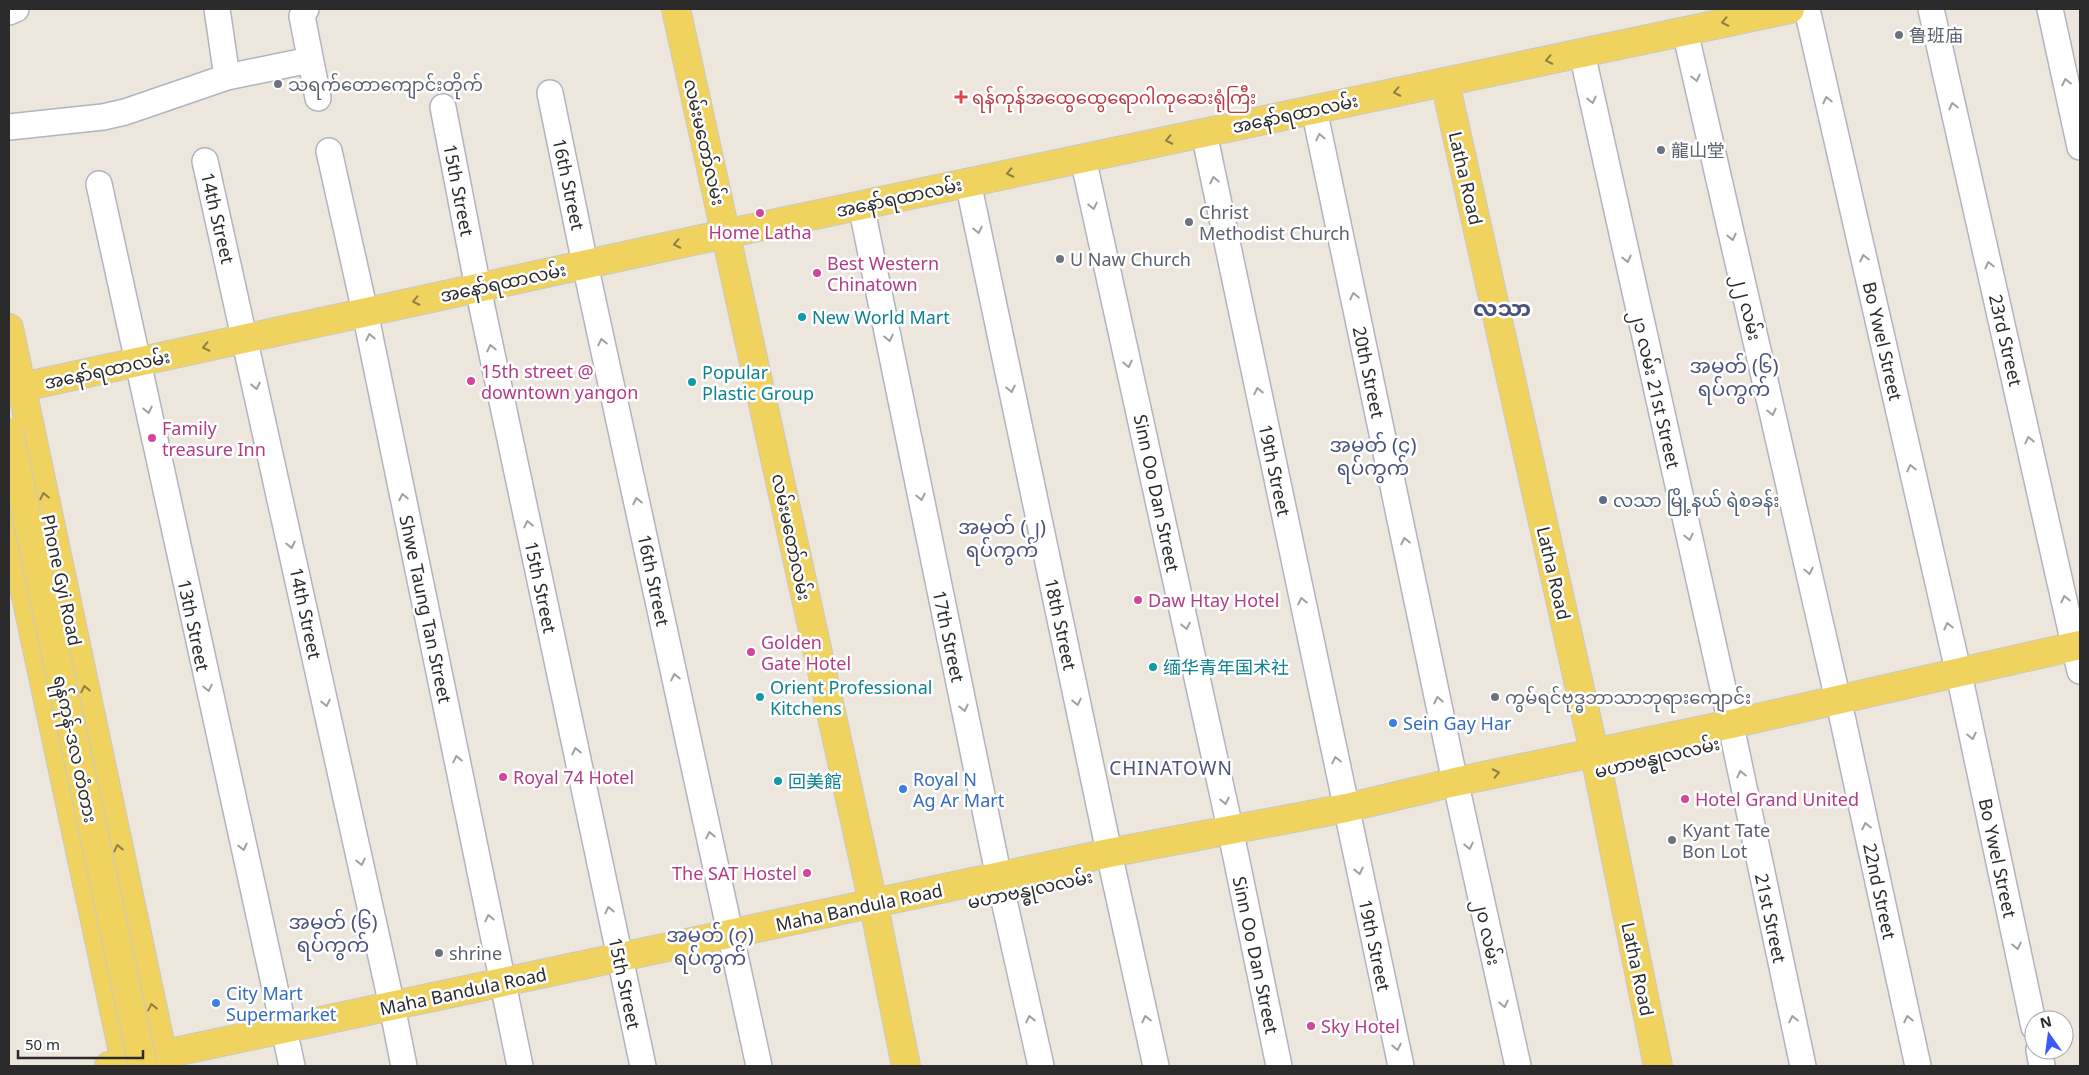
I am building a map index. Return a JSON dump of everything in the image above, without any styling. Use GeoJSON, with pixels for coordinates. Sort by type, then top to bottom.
{"type":"FeatureCollection","features":[{"type":"Feature","properties":{"kind":"main road","name":"လမ်းမတော်လမ်း"},"geometry":{"type":"LineString","coordinates":[[676,9],[875,912],[906,1066]]}},
{"type":"Feature","properties":{"kind":"main road","name":"အနော်ရထာလမ်း"},"geometry":{"type":"LineString","coordinates":[[15,389],[725,234],[1790,9]]}},
{"type":"Feature","properties":{"kind":"main road","name":"Latha Road"},"geometry":{"type":"LineString","coordinates":[[1445,82],[1596,761],[1658,1066]]}},
{"type":"Feature","properties":{"kind":"main road","name":"Phone Gyi Road"},"geometry":{"type":"LineString","coordinates":[[9,328],[15,389],[144,1064]]}},
{"type":"Feature","properties":{"kind":"main road","name":"ရန်ကုန်-ဒလ တံတား"},"geometry":{"type":"LineString","coordinates":[[9,432],[144,1064]]}},
{"type":"Feature","properties":{"kind":"main road"},"geometry":{"type":"LineString","coordinates":[[9,517],[144,1064]]}},
{"type":"Feature","properties":{"kind":"main road","name":"မဟာဗန္ဓုလလမ်း"},"geometry":{"type":"LineString","coordinates":[[1348,816],[1457,790],[1732,732],[1960,681],[2079,658]]}},
{"type":"Feature","properties":{"kind":"main road"},"geometry":{"type":"LineString","coordinates":[[1232,836],[1348,816]]}},
{"type":"Feature","properties":{"kind":"main road","name":"မဟာဗန္ဓုလလမ်း"},"geometry":{"type":"LineString","coordinates":[[144,1064],[287,1046],[394,1014],[1000,887],[1232,836]]}},
{"type":"Feature","properties":{"kind":"street"},"geometry":{"type":"LineString","coordinates":[[9,12],[16,9]]}},
{"type":"Feature","properties":{"kind":"street"},"geometry":{"type":"LineString","coordinates":[[217,9],[227,77]]}},
{"type":"Feature","properties":{"kind":"street"},"geometry":{"type":"LineString","coordinates":[[306,9],[302,16],[318,98]]}},
{"type":"Feature","properties":{"kind":"street","name":"Bo Ywel Street"},"geometry":{"type":"LineString","coordinates":[[1806,9],[1960,681],[2030,1010]]}},
{"type":"Feature","properties":{"kind":"street","name":"23rd Street"},"geometry":{"type":"LineString","coordinates":[[1931,9],[2079,658]]}},
{"type":"Feature","properties":{"kind":"street"},"geometry":{"type":"LineString","coordinates":[[2050,9],[2080,147]]}},
{"type":"Feature","properties":{"kind":"street","name":"၂၂ လမ်း"},"geometry":{"type":"LineString","coordinates":[[1685,31],[1840,708]]}},
{"type":"Feature","properties":{"kind":"street","name":"၂၁ လမ်း 21st Street"},"geometry":{"type":"LineString","coordinates":[[1582,53],[1732,732]]}},
{"type":"Feature","properties":{"kind":"street"},"geometry":{"type":"LineString","coordinates":[[9,127],[125,112],[227,77],[310,60]]}},
{"type":"Feature","properties":{"kind":"street","name":"16th Street"},"geometry":{"type":"LineString","coordinates":[[550,93],[585,264],[759,1066]]}},
{"type":"Feature","properties":{"kind":"street","name":"15th Street"},"geometry":{"type":"LineString","coordinates":[[443,107],[478,288],[643,1066]]}},
{"type":"Feature","properties":{"kind":"street","name":"20th Street"},"geometry":{"type":"LineString","coordinates":[[1314,109],[1457,790]]}},
{"type":"Feature","properties":{"kind":"street","name":"19th Street"},"geometry":{"type":"LineString","coordinates":[[1204,132],[1401,1066]]}},
{"type":"Feature","properties":{"kind":"street","name":"Shwe Taung Tan Street"},"geometry":{"type":"LineString","coordinates":[[329,151],[365,312],[520,1066]]}},
{"type":"Feature","properties":{"kind":"street","name":"Sinn Oo Dan Street"},"geometry":{"type":"LineString","coordinates":[[1083,158],[1232,836],[1279,1066]]}},
{"type":"Feature","properties":{"kind":"street","name":"14th Street"},"geometry":{"type":"LineString","coordinates":[[205,161],[404,1066]]}},
{"type":"Feature","properties":{"kind":"street","name":"18th Street"},"geometry":{"type":"LineString","coordinates":[[968,182],[1111,862],[1156,1066]]}},
{"type":"Feature","properties":{"kind":"street","name":"13th Street"},"geometry":{"type":"LineString","coordinates":[[99,184],[287,1046]]}},
{"type":"Feature","properties":{"kind":"street","name":"17th Street"},"geometry":{"type":"LineString","coordinates":[[861,205],[1000,887],[1041,1066]]}},
{"type":"Feature","properties":{"kind":"street","name":"22nd Street"},"geometry":{"type":"LineString","coordinates":[[1840,708],[1918,1066]]}},
{"type":"Feature","properties":{"kind":"street","name":"21st Street"},"geometry":{"type":"LineString","coordinates":[[1732,732],[1803,1066]]}},
{"type":"Feature","properties":{"kind":"street","name":"၂၀ လမ်း"},"geometry":{"type":"LineString","coordinates":[[1457,790],[1518,1066]]}},
{"type":"Feature","properties":{"kind":"place","name":"鲁班庙"},"geometry":{"type":"Point","coordinates":[1899,35]}},
{"type":"Feature","properties":{"kind":"place","name":"သရက်တောကျောင်းတိုက်"},"geometry":{"type":"Point","coordinates":[278,84]}},
{"type":"Feature","properties":{"kind":"place","name":"ရန်ကုန်အထွေထွေရောဂါကုဆေးရုံကြီး"},"geometry":{"type":"Point","coordinates":[961,97]}},
{"type":"Feature","properties":{"kind":"place","name":"龍山堂"},"geometry":{"type":"Point","coordinates":[1661,150]}},
{"type":"Feature","properties":{"kind":"place","name":"Home Latha"},"geometry":{"type":"Point","coordinates":[760,213]}},
{"type":"Feature","properties":{"kind":"place","name":"Christ Methodist Church"},"geometry":{"type":"Point","coordinates":[1189,222]}},
{"type":"Feature","properties":{"kind":"place","name":"U Naw Church"},"geometry":{"type":"Point","coordinates":[1060,259]}},
{"type":"Feature","properties":{"kind":"place","name":"Best Western Chinatown"},"geometry":{"type":"Point","coordinates":[817,273]}},
{"type":"Feature","properties":{"kind":"place","name":"New World Mart"},"geometry":{"type":"Point","coordinates":[802,317]}},
{"type":"Feature","properties":{"kind":"place","name":"15th street @ downtown yangon"},"geometry":{"type":"Point","coordinates":[471,381]}},
{"type":"Feature","properties":{"kind":"place","name":"Popular Plastic Group"},"geometry":{"type":"Point","coordinates":[692,382]}},
{"type":"Feature","properties":{"kind":"place","name":"Family treasure Inn"},"geometry":{"type":"Point","coordinates":[152,438]}},
{"type":"Feature","properties":{"kind":"place","name":"လသာ မြို့နယ် ရဲစခန်း"},"geometry":{"type":"Point","coordinates":[1603,500]}},
{"type":"Feature","properties":{"kind":"place","name":"Daw Htay Hotel"},"geometry":{"type":"Point","coordinates":[1138,600]}},
{"type":"Feature","properties":{"kind":"place","name":"Golden Gate Hotel"},"geometry":{"type":"Point","coordinates":[751,652]}},
{"type":"Feature","properties":{"kind":"place","name":"缅华青年国术社"},"geometry":{"type":"Point","coordinates":[1153,667]}},
{"type":"Feature","properties":{"kind":"place","name":"Orient Professional Kitchens"},"geometry":{"type":"Point","coordinates":[760,697]}},
{"type":"Feature","properties":{"kind":"place","name":"ကွမ်ရင်ဗုဒ္ဓဘာသာဘုရားကျောင်း"},"geometry":{"type":"Point","coordinates":[1495,697]}},
{"type":"Feature","properties":{"kind":"place","name":"Sein Gay Har"},"geometry":{"type":"Point","coordinates":[1393,723]}},
{"type":"Feature","properties":{"kind":"place","name":"Royal 74 Hotel"},"geometry":{"type":"Point","coordinates":[503,777]}},
{"type":"Feature","properties":{"kind":"place","name":"回美館"},"geometry":{"type":"Point","coordinates":[778,781]}},
{"type":"Feature","properties":{"kind":"place","name":"Royal N Ag Ar Mart"},"geometry":{"type":"Point","coordinates":[903,789]}},
{"type":"Feature","properties":{"kind":"place","name":"Hotel Grand United"},"geometry":{"type":"Point","coordinates":[1685,799]}},
{"type":"Feature","properties":{"kind":"place","name":"Kyant Tate Bon Lot"},"geometry":{"type":"Point","coordinates":[1672,840]}},
{"type":"Feature","properties":{"kind":"place","name":"The SAT Hostel"},"geometry":{"type":"Point","coordinates":[807,873]}},
{"type":"Feature","properties":{"kind":"place","name":"shrine"},"geometry":{"type":"Point","coordinates":[439,953]}},
{"type":"Feature","properties":{"kind":"place","name":"City Mart Supermarket"},"geometry":{"type":"Point","coordinates":[216,1003]}},
{"type":"Feature","properties":{"kind":"place","name":"Sky Hotel"},"geometry":{"type":"Point","coordinates":[1311,1026]}},
{"type":"Feature","properties":{"kind":"district","name":"လသာ"},"geometry":{"type":"Point","coordinates":[1502,307]}},
{"type":"Feature","properties":{"kind":"district","name":"အမှတ် (၆) ရပ်ကွက်"},"geometry":{"type":"Point","coordinates":[1734,376]}},
{"type":"Feature","properties":{"kind":"district","name":"အမှတ် (၄) ရပ်ကွက်"},"geometry":{"type":"Point","coordinates":[1373,456]}},
{"type":"Feature","properties":{"kind":"district","name":"အမှတ် (၂) ရပ်ကွက်"},"geometry":{"type":"Point","coordinates":[1002,538]}},
{"type":"Feature","properties":{"kind":"district","name":"CHINATOWN"},"geometry":{"type":"Point","coordinates":[1171,768]}},
{"type":"Feature","properties":{"kind":"district","name":"အမှတ် (၆) ရပ်ကွက်"},"geometry":{"type":"Point","coordinates":[333,932]}},
{"type":"Feature","properties":{"kind":"district","name":"အမှတ် (၇) ရပ်ကွက်"},"geometry":{"type":"Point","coordinates":[710,946]}}]}
